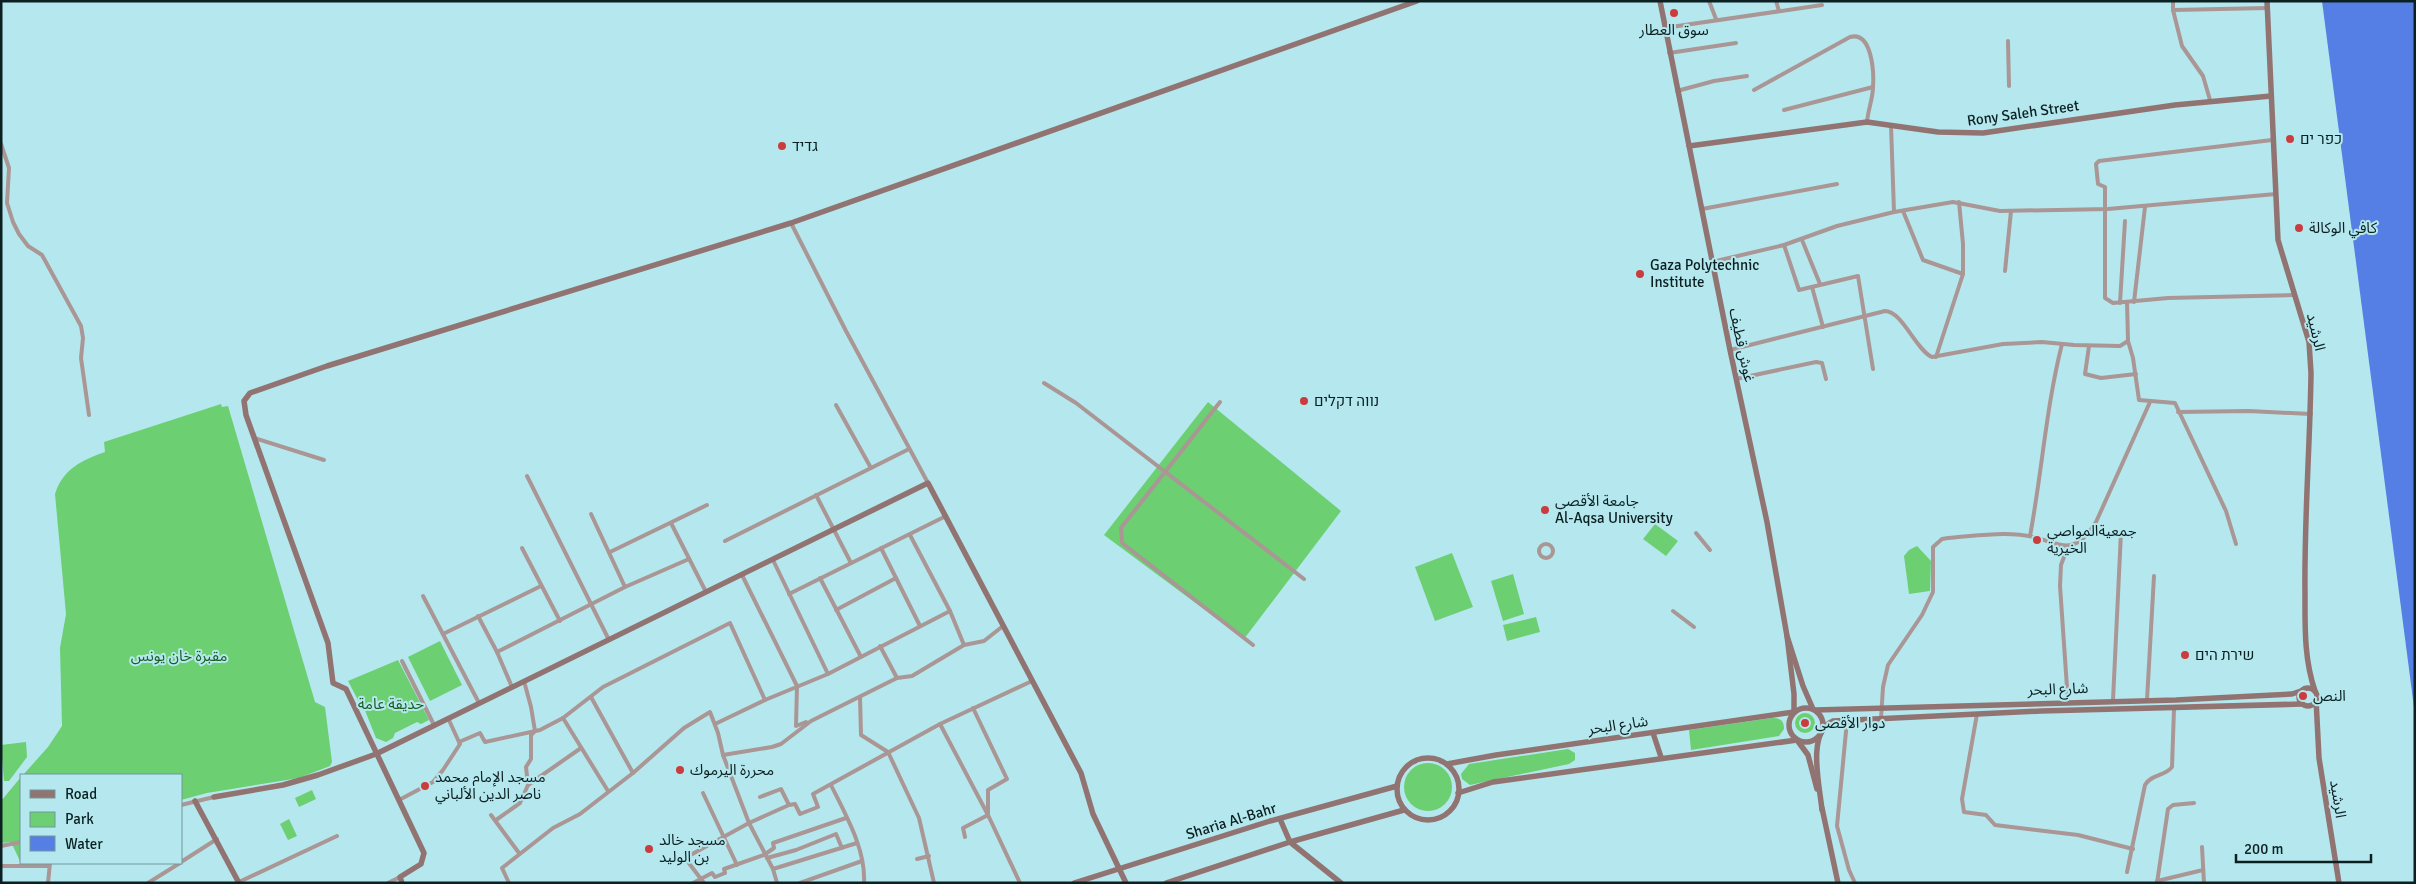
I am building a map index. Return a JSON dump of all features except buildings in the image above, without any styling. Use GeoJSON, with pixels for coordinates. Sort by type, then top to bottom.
{"type":"FeatureCollection","features":[{"type":"Feature","properties":{"kind":"main road"},"geometry":{"type":"LineString","coordinates":[[401,880],[421,864],[424,859],[424,853],[346,689],[333,683],[328,643],[246,415],[244,401],[246,396],[257,389],[791,223],[1417,1]]}},
{"type":"Feature","properties":{"kind":"main road","name":"غوش قطيف"},"geometry":{"type":"LineString","coordinates":[[1660,1],[1677,92],[1767,522],[1787,636],[1794,694],[1794,712]]}},
{"type":"Feature","properties":{"kind":"main road","name":"الرشيد"},"geometry":{"type":"LineString","coordinates":[[2267,1],[2278,240],[2309,342],[2311,414],[2305,571],[2308,670],[2314,691]]}},
{"type":"Feature","properties":{"kind":"main road","name":"Rony Saleh Street"},"geometry":{"type":"LineString","coordinates":[[1689,146],[1867,122],[1938,132],[1983,133],[2210,100],[2271,96]]}},
{"type":"Feature","properties":{"kind":"main road"},"geometry":{"type":"LineString","coordinates":[[214,797],[283,785],[318,775],[376,754],[928,483],[1081,773],[1093,814],[1126,883]]}},
{"type":"Feature","properties":{"kind":"main road","name":"غوش قطيف"},"geometry":{"type":"LineString","coordinates":[[1787,636],[1805,692],[1814,710]]}},
{"type":"Feature","properties":{"kind":"main road","name":"الرشيد"},"geometry":{"type":"LineString","coordinates":[[2302,690],[2308,670]]}},
{"type":"Feature","properties":{"kind":"main road"},"geometry":{"type":"LineString","coordinates":[[2304,705],[2313,704],[2316,699],[2314,691],[2309,688],[2302,690],[2299,699],[2304,705],[2316,718]]}},
{"type":"Feature","properties":{"kind":"main road","name":"شارع البحر"},"geometry":{"type":"LineString","coordinates":[[1814,710],[2147,700],[2292,694],[2302,690]]}},
{"type":"Feature","properties":{"kind":"main road","name":"الرشيد"},"geometry":{"type":"LineString","coordinates":[[2316,699],[2319,758],[2338,883]]}},
{"type":"Feature","properties":{"kind":"main road","name":"شارع البحر"},"geometry":{"type":"LineString","coordinates":[[1821,733],[1828,724],[1847,720],[1957,717],[1977,714],[2304,705]]}},
{"type":"Feature","properties":{"kind":"main road"},"geometry":{"type":"LineString","coordinates":[[1822,810],[1817,755],[1823,722],[1814,710],[1802,708],[1794,712],[1789,727],[1808,755],[1838,883]]}},
{"type":"Feature","properties":{"kind":"main road","name":"شارع البحر"},"geometry":{"type":"LineString","coordinates":[[1446,764],[1794,712]]}},
{"type":"Feature","properties":{"kind":"main road"},"geometry":{"type":"LineString","coordinates":[[1654,733],[1661,758]]}},
{"type":"Feature","properties":{"kind":"main road"},"geometry":{"type":"LineString","coordinates":[[1458,793],[1493,782],[1797,740],[1813,740],[1821,733]]}},
{"type":"Feature","properties":{"kind":"main road"},"geometry":{"type":"LineString","coordinates":[[1429,758],[1446,764],[1454,772],[1458,782],[1456,802],[1442,817],[1421,820],[1404,810],[1397,794],[1397,786],[1399,777],[1411,763],[1429,758]]}},
{"type":"Feature","properties":{"kind":"main road","name":"Sharia Al-Bahr"},"geometry":{"type":"LineString","coordinates":[[1074,883],[1280,819],[1397,786]]}},
{"type":"Feature","properties":{"kind":"main road"},"geometry":{"type":"LineString","coordinates":[[195,801],[239,882]]}},
{"type":"Feature","properties":{"kind":"main road"},"geometry":{"type":"LineString","coordinates":[[1166,883],[1290,842],[1404,810]]}},
{"type":"Feature","properties":{"kind":"main road"},"geometry":{"type":"LineString","coordinates":[[1280,819],[1290,842],[1341,883]]}},
{"type":"Feature","properties":{"kind":"street"},"geometry":{"type":"LineString","coordinates":[[1709,1],[1716,19]]}},
{"type":"Feature","properties":{"kind":"street"},"geometry":{"type":"LineString","coordinates":[[1776,1],[1779,11]]}},
{"type":"Feature","properties":{"kind":"street"},"geometry":{"type":"LineString","coordinates":[[2173,1],[2173,10],[2182,46],[2203,76],[2210,100]]}},
{"type":"Feature","properties":{"kind":"street"},"geometry":{"type":"LineString","coordinates":[[1664,28],[1820,4]]}},
{"type":"Feature","properties":{"kind":"street"},"geometry":{"type":"LineString","coordinates":[[2173,10],[2268,8]]}},
{"type":"Feature","properties":{"kind":"street"},"geometry":{"type":"LineString","coordinates":[[1754,90],[1855,36],[1863,38],[1868,47],[1873,87],[1867,122]]}},
{"type":"Feature","properties":{"kind":"street"},"geometry":{"type":"LineString","coordinates":[[2008,41],[2009,86]]}},
{"type":"Feature","properties":{"kind":"street"},"geometry":{"type":"LineString","coordinates":[[1669,53],[1736,43]]}},
{"type":"Feature","properties":{"kind":"street"},"geometry":{"type":"LineString","coordinates":[[1677,92],[1714,81],[1747,76]]}},
{"type":"Feature","properties":{"kind":"street"},"geometry":{"type":"LineString","coordinates":[[1784,110],[1873,87]]}},
{"type":"Feature","properties":{"kind":"street"},"geometry":{"type":"LineString","coordinates":[[1890,125],[1894,212]]}},
{"type":"Feature","properties":{"kind":"street"},"geometry":{"type":"LineString","coordinates":[[2272,140],[2099,161],[2096,164],[2097,180],[2098,184],[2105,188],[2105,298],[2107,301],[2120,303],[2168,298],[2294,295]]}},
{"type":"Feature","properties":{"kind":"street"},"geometry":{"type":"LineString","coordinates":[[1,144],[9,168],[7,202],[13,222],[28,246],[42,255],[72,313],[82,326],[81,358],[89,416]]}},
{"type":"Feature","properties":{"kind":"street"},"geometry":{"type":"LineString","coordinates":[[1702,209],[1837,184]]}},
{"type":"Feature","properties":{"kind":"street"},"geometry":{"type":"LineString","coordinates":[[1712,262],[1784,245],[1837,226],[1894,212],[1959,202],[2000,211],[2011,211],[2145,207],[2276,194]]}},
{"type":"Feature","properties":{"kind":"street"},"geometry":{"type":"LineString","coordinates":[[1936,357],[1963,274],[1963,244],[1959,202]]}},
{"type":"Feature","properties":{"kind":"street"},"geometry":{"type":"LineString","coordinates":[[2134,302],[2145,207]]}},
{"type":"Feature","properties":{"kind":"street"},"geometry":{"type":"LineString","coordinates":[[1903,210],[1923,260],[1963,274]]}},
{"type":"Feature","properties":{"kind":"street"},"geometry":{"type":"LineString","coordinates":[[2005,271],[2011,211]]}},
{"type":"Feature","properties":{"kind":"street"},"geometry":{"type":"LineString","coordinates":[[2120,303],[2125,221]]}},
{"type":"Feature","properties":{"kind":"street"},"geometry":{"type":"LineString","coordinates":[[791,223],[928,483]]}},
{"type":"Feature","properties":{"kind":"street"},"geometry":{"type":"LineString","coordinates":[[1802,240],[1820,284]]}},
{"type":"Feature","properties":{"kind":"street"},"geometry":{"type":"LineString","coordinates":[[1784,245],[1799,290],[1858,276],[1873,369]]}},
{"type":"Feature","properties":{"kind":"street"},"geometry":{"type":"LineString","coordinates":[[1812,287],[1823,327]]}},
{"type":"Feature","properties":{"kind":"street"},"geometry":{"type":"LineString","coordinates":[[2127,302],[2128,341],[2136,374],[2139,400],[2172,402],[2226,511],[2236,544]]}},
{"type":"Feature","properties":{"kind":"street"},"geometry":{"type":"LineString","coordinates":[[1730,350],[1891,311],[1926,353],[1936,357],[2004,344],[2042,342],[2089,346],[2120,346],[2128,341]]}},
{"type":"Feature","properties":{"kind":"street"},"geometry":{"type":"LineString","coordinates":[[2030,536],[2041,477],[2041,462],[2053,387],[2062,344]]}},
{"type":"Feature","properties":{"kind":"street"},"geometry":{"type":"LineString","coordinates":[[2089,346],[2085,374],[2100,378],[2136,374]]}},
{"type":"Feature","properties":{"kind":"street"},"geometry":{"type":"LineString","coordinates":[[1736,379],[1816,362],[1822,364],[1826,379]]}},
{"type":"Feature","properties":{"kind":"street"},"geometry":{"type":"LineString","coordinates":[[1044,383],[1076,403],[1304,579]]}},
{"type":"Feature","properties":{"kind":"street"},"geometry":{"type":"LineString","coordinates":[[1220,402],[1121,528],[1122,543],[1253,645]]}},
{"type":"Feature","properties":{"kind":"street"},"geometry":{"type":"LineString","coordinates":[[1881,719],[1883,686],[1888,665],[1922,615],[1933,592],[1933,547],[1942,539],[1948,538],[2030,536],[2068,546],[2086,537],[2096,522],[2150,402]]}},
{"type":"Feature","properties":{"kind":"street"},"geometry":{"type":"LineString","coordinates":[[836,405],[870,468]]}},
{"type":"Feature","properties":{"kind":"street"},"geometry":{"type":"LineString","coordinates":[[2178,412],[2249,411],[2311,414]]}},
{"type":"Feature","properties":{"kind":"street"},"geometry":{"type":"LineString","coordinates":[[254,438],[324,460]]}},
{"type":"Feature","properties":{"kind":"street"},"geometry":{"type":"LineString","coordinates":[[725,541],[909,449]]}},
{"type":"Feature","properties":{"kind":"street"},"geometry":{"type":"LineString","coordinates":[[527,476],[609,640]]}},
{"type":"Feature","properties":{"kind":"street"},"geometry":{"type":"LineString","coordinates":[[816,495],[851,563]]}},
{"type":"Feature","properties":{"kind":"street"},"geometry":{"type":"LineString","coordinates":[[610,552],[707,505]]}},
{"type":"Feature","properties":{"kind":"street"},"geometry":{"type":"LineString","coordinates":[[591,514],[625,587]]}},
{"type":"Feature","properties":{"kind":"street"},"geometry":{"type":"LineString","coordinates":[[789,594],[946,516]]}},
{"type":"Feature","properties":{"kind":"street"},"geometry":{"type":"LineString","coordinates":[[671,523],[706,592]]}},
{"type":"Feature","properties":{"kind":"street"},"geometry":{"type":"LineString","coordinates":[[2113,700],[2121,532]]}},
{"type":"Feature","properties":{"kind":"street"},"geometry":{"type":"LineString","coordinates":[[1696,533],[1710,550]]}},
{"type":"Feature","properties":{"kind":"street"},"geometry":{"type":"LineString","coordinates":[[910,535],[950,611],[964,645]]}},
{"type":"Feature","properties":{"kind":"street"},"geometry":{"type":"LineString","coordinates":[[2068,546],[2061,565],[2060,586],[2068,702]]}},
{"type":"Feature","properties":{"kind":"street"},"geometry":{"type":"LineString","coordinates":[[522,548],[560,622]]}},
{"type":"Feature","properties":{"kind":"street"},"geometry":{"type":"LineString","coordinates":[[881,548],[920,626]]}},
{"type":"Feature","properties":{"kind":"street"},"geometry":{"type":"LineString","coordinates":[[497,652],[592,606],[625,587],[689,559]]}},
{"type":"Feature","properties":{"kind":"street"},"geometry":{"type":"LineString","coordinates":[[773,560],[828,674]]}},
{"type":"Feature","properties":{"kind":"street"},"geometry":{"type":"LineString","coordinates":[[742,575],[797,686],[796,726],[811,721],[897,678],[912,676],[964,645],[984,641],[1003,626]]}},
{"type":"Feature","properties":{"kind":"street"},"geometry":{"type":"LineString","coordinates":[[2147,700],[2154,576]]}},
{"type":"Feature","properties":{"kind":"street"},"geometry":{"type":"LineString","coordinates":[[820,578],[861,657]]}},
{"type":"Feature","properties":{"kind":"street"},"geometry":{"type":"LineString","coordinates":[[836,610],[896,578]]}},
{"type":"Feature","properties":{"kind":"street"},"geometry":{"type":"LineString","coordinates":[[443,634],[541,586]]}},
{"type":"Feature","properties":{"kind":"street"},"geometry":{"type":"LineString","coordinates":[[423,596],[479,703]]}},
{"type":"Feature","properties":{"kind":"street"},"geometry":{"type":"LineString","coordinates":[[716,724],[765,700],[828,674],[950,611]]}},
{"type":"Feature","properties":{"kind":"street"},"geometry":{"type":"LineString","coordinates":[[1673,611],[1694,627]]}},
{"type":"Feature","properties":{"kind":"street"},"geometry":{"type":"LineString","coordinates":[[478,616],[497,652],[512,687]]}},
{"type":"Feature","properties":{"kind":"street"},"geometry":{"type":"LineString","coordinates":[[459,742],[480,733],[486,742],[534,731],[563,718],[603,687],[730,623],[765,700]]}},
{"type":"Feature","properties":{"kind":"street"},"geometry":{"type":"LineString","coordinates":[[880,646],[897,678]]}},
{"type":"Feature","properties":{"kind":"street"},"geometry":{"type":"LineString","coordinates":[[402,661],[434,725]]}},
{"type":"Feature","properties":{"kind":"street"},"geometry":{"type":"LineString","coordinates":[[496,820],[520,803],[528,785],[526,767],[531,759],[531,735],[534,731],[531,707],[524,681]]}},
{"type":"Feature","properties":{"kind":"street"},"geometry":{"type":"LineString","coordinates":[[702,881],[685,858],[749,823],[789,805],[795,804],[800,814],[818,807],[813,794],[940,724],[1032,681]]}},
{"type":"Feature","properties":{"kind":"street"},"geometry":{"type":"LineString","coordinates":[[860,697],[861,735],[888,752],[920,818],[934,883]]}},
{"type":"Feature","properties":{"kind":"street"},"geometry":{"type":"LineString","coordinates":[[591,698],[633,773]]}},
{"type":"Feature","properties":{"kind":"street"},"geometry":{"type":"LineString","coordinates":[[973,708],[1007,779],[988,790],[988,815]]}},
{"type":"Feature","properties":{"kind":"street"},"geometry":{"type":"LineString","coordinates":[[2128,872],[2146,782],[2168,772],[2172,767],[2174,709]]}},
{"type":"Feature","properties":{"kind":"street"},"geometry":{"type":"LineString","coordinates":[[503,883],[509,882],[502,868],[519,853],[553,828],[580,814],[608,790],[633,773],[698,718],[710,712],[716,724],[723,756],[749,823],[773,869],[777,883]]}},
{"type":"Feature","properties":{"kind":"street"},"geometry":{"type":"LineString","coordinates":[[1977,714],[1962,799],[1964,812],[1986,815],[1995,825],[2078,835],[2133,849]]}},
{"type":"Feature","properties":{"kind":"street"},"geometry":{"type":"LineString","coordinates":[[399,800],[433,782],[460,744],[448,718]]}},
{"type":"Feature","properties":{"kind":"street"},"geometry":{"type":"LineString","coordinates":[[563,718],[608,790]]}},
{"type":"Feature","properties":{"kind":"street"},"geometry":{"type":"LineString","coordinates":[[1847,720],[1837,826],[1849,870],[1855,883]]}},
{"type":"Feature","properties":{"kind":"street"},"geometry":{"type":"LineString","coordinates":[[723,756],[772,748],[782,744],[811,721]]}},
{"type":"Feature","properties":{"kind":"street"},"geometry":{"type":"LineString","coordinates":[[940,724],[988,815],[1020,883]]}},
{"type":"Feature","properties":{"kind":"street"},"geometry":{"type":"LineString","coordinates":[[528,785],[581,748]]}},
{"type":"Feature","properties":{"kind":"street"},"geometry":{"type":"LineString","coordinates":[[831,785],[857,843],[862,861],[864,883]]}},
{"type":"Feature","properties":{"kind":"street"},"geometry":{"type":"LineString","coordinates":[[760,797],[781,789],[789,805]]}},
{"type":"Feature","properties":{"kind":"street"},"geometry":{"type":"LineString","coordinates":[[703,793],[725,836],[737,865]]}},
{"type":"Feature","properties":{"kind":"street"},"geometry":{"type":"LineString","coordinates":[[182,805],[214,797]]}},
{"type":"Feature","properties":{"kind":"street"},"geometry":{"type":"LineString","coordinates":[[2194,803],[2172,805],[2168,809],[2157,882],[2203,870]]}},
{"type":"Feature","properties":{"kind":"street"},"geometry":{"type":"LineString","coordinates":[[491,815],[519,853]]}},
{"type":"Feature","properties":{"kind":"street"},"geometry":{"type":"LineString","coordinates":[[965,837],[963,828],[988,815]]}},
{"type":"Feature","properties":{"kind":"street"},"geometry":{"type":"LineString","coordinates":[[766,856],[774,848],[773,843],[846,818]]}},
{"type":"Feature","properties":{"kind":"street"},"geometry":{"type":"LineString","coordinates":[[693,883],[702,881],[712,873],[715,878],[725,873],[724,869],[766,856],[796,850],[836,834],[842,848]]}},
{"type":"Feature","properties":{"kind":"street"},"geometry":{"type":"LineString","coordinates":[[239,882],[337,836]]}},
{"type":"Feature","properties":{"kind":"street"},"geometry":{"type":"LineString","coordinates":[[182,861],[217,839]]}},
{"type":"Feature","properties":{"kind":"street"},"geometry":{"type":"LineString","coordinates":[[1,846],[20,842]]}},
{"type":"Feature","properties":{"kind":"street"},"geometry":{"type":"LineString","coordinates":[[773,869],[857,843]]}},
{"type":"Feature","properties":{"kind":"street"},"geometry":{"type":"LineString","coordinates":[[2202,847],[2204,883]]}},
{"type":"Feature","properties":{"kind":"street"},"geometry":{"type":"LineString","coordinates":[[917,859],[929,856]]}},
{"type":"Feature","properties":{"kind":"street"},"geometry":{"type":"LineString","coordinates":[[800,883],[862,861]]}},
{"type":"Feature","properties":{"kind":"street"},"geometry":{"type":"LineString","coordinates":[[1,866],[50,864],[48,883]]}},
{"type":"Feature","properties":{"kind":"street"},"geometry":{"type":"LineString","coordinates":[[148,883],[155,881],[178,864]]}},
{"type":"Feature","properties":{"kind":"street"},"geometry":{"type":"LineString","coordinates":[[388,883],[401,880]]}},
{"type":"Feature","properties":{"kind":"green space"},"geometry":{"type":"Polygon","coordinates":[[[1208,402],[1341,511],[1244,639],[1104,535],[1208,402]]]}},
{"type":"Feature","properties":{"kind":"green space","name":"مقبرة خان يونس"},"geometry":{"type":"Polygon","coordinates":[[[221,404],[222,407],[228,406],[315,702],[325,707],[332,762],[330,766],[299,778],[207,793],[182,800],[182,774],[24,774],[48,747],[62,726],[60,648],[66,614],[55,494],[68,472],[81,462],[105,452],[104,442],[221,404]]]}},
{"type":"Feature","properties":{"kind":"green space"},"geometry":{"type":"Polygon","coordinates":[[[1655,524],[1678,541],[1666,556],[1643,539],[1655,524]]]}},
{"type":"Feature","properties":{"kind":"green space"},"geometry":{"type":"Polygon","coordinates":[[[1917,546],[1931,561],[1930,591],[1909,594],[1904,556],[1909,550],[1917,546]]]}},
{"type":"Feature","properties":{"kind":"green space"},"geometry":{"type":"Polygon","coordinates":[[[1452,553],[1473,607],[1435,621],[1415,567],[1452,553]]]}},
{"type":"Feature","properties":{"kind":"green space"},"geometry":{"type":"Polygon","coordinates":[[[1513,574],[1524,614],[1503,621],[1491,581],[1513,574]]]}},
{"type":"Feature","properties":{"kind":"green space"},"geometry":{"type":"Polygon","coordinates":[[[1536,617],[1540,632],[1507,641],[1503,625],[1536,617]]]}},
{"type":"Feature","properties":{"kind":"green space"},"geometry":{"type":"Polygon","coordinates":[[[440,641],[462,685],[430,701],[408,657],[440,641]]]}},
{"type":"Feature","properties":{"kind":"green space","name":"حديقة عامة"},"geometry":{"type":"Polygon","coordinates":[[[398,660],[429,720],[421,724],[417,722],[395,733],[393,738],[386,742],[376,738],[362,703],[359,702],[348,681],[398,660]]]}},
{"type":"Feature","properties":{"kind":"green space"},"geometry":{"type":"Polygon","coordinates":[[[1805,713],[1812,716],[1815,723],[1812,730],[1805,733],[1798,730],[1795,723],[1798,716],[1805,713]]]}},
{"type":"Feature","properties":{"kind":"green space"},"geometry":{"type":"Polygon","coordinates":[[[1772,718],[1779,719],[1783,723],[1784,729],[1779,736],[1691,750],[1689,730],[1772,718]]]}},
{"type":"Feature","properties":{"kind":"green space"},"geometry":{"type":"Polygon","coordinates":[[[26,742],[27,757],[9,781],[4,781],[1,745],[26,742]]]}},
{"type":"Feature","properties":{"kind":"green space"},"geometry":{"type":"Polygon","coordinates":[[[1568,749],[1575,753],[1575,760],[1569,764],[1470,785],[1462,779],[1461,774],[1469,764],[1568,749]]]}},
{"type":"Feature","properties":{"kind":"green space"},"geometry":{"type":"Polygon","coordinates":[[[1428,763],[1437,765],[1445,770],[1450,778],[1452,787],[1450,796],[1445,804],[1437,809],[1428,811],[1419,809],[1411,804],[1406,796],[1404,787],[1406,778],[1411,770],[1419,765],[1428,763]]]}},
{"type":"Feature","properties":{"kind":"green space"},"geometry":{"type":"Polygon","coordinates":[[[20,778],[20,861],[11,842],[1,843],[1,801],[20,778]]]}},
{"type":"Feature","properties":{"kind":"green space"},"geometry":{"type":"Polygon","coordinates":[[[312,790],[316,799],[299,807],[295,798],[312,790]]]}},
{"type":"Feature","properties":{"kind":"green space"},"geometry":{"type":"Polygon","coordinates":[[[289,819],[297,836],[288,840],[280,824],[289,819]]]}},
{"type":"Feature","properties":{"kind":"water"},"geometry":{"type":"Polygon","coordinates":[[[2322,1],[2415,1],[2415,715],[2322,1]]]}},
{"type":"Feature","properties":{"kind":"place","name":"سوق العطار"},"geometry":{"type":"Point","coordinates":[1674,13]}},
{"type":"Feature","properties":{"kind":"place","name":"כפר ים"},"geometry":{"type":"Point","coordinates":[2290,139]}},
{"type":"Feature","properties":{"kind":"place","name":"גדיד"},"geometry":{"type":"Point","coordinates":[782,146]}},
{"type":"Feature","properties":{"kind":"place","name":"كافي الوكالة"},"geometry":{"type":"Point","coordinates":[2299,228]}},
{"type":"Feature","properties":{"kind":"place","name":"Gaza Polytechnic Institute"},"geometry":{"type":"Point","coordinates":[1640,274]}},
{"type":"Feature","properties":{"kind":"place","name":"נווה דקלים"},"geometry":{"type":"Point","coordinates":[1304,401]}},
{"type":"Feature","properties":{"kind":"place","name":"جامعة الأقصى Al-Aqsa University"},"geometry":{"type":"Point","coordinates":[1545,510]}},
{"type":"Feature","properties":{"kind":"place","name":"جمعيةالمواصي الخيرية"},"geometry":{"type":"Point","coordinates":[2037,540]}},
{"type":"Feature","properties":{"kind":"place","name":"שירת הים"},"geometry":{"type":"Point","coordinates":[2185,655]}},
{"type":"Feature","properties":{"kind":"place","name":"النص"},"geometry":{"type":"Point","coordinates":[2303,696]}},
{"type":"Feature","properties":{"kind":"place","name":"دوار الأقصى"},"geometry":{"type":"Point","coordinates":[1805,723]}},
{"type":"Feature","properties":{"kind":"place","name":"محررة اليرموك"},"geometry":{"type":"Point","coordinates":[680,770]}},
{"type":"Feature","properties":{"kind":"place","name":"مسجد الإمام محمد ناصر الدين الألباني"},"geometry":{"type":"Point","coordinates":[425,786]}},
{"type":"Feature","properties":{"kind":"place","name":"مسجد خالد بن الوليد"},"geometry":{"type":"Point","coordinates":[649,849]}}]}
